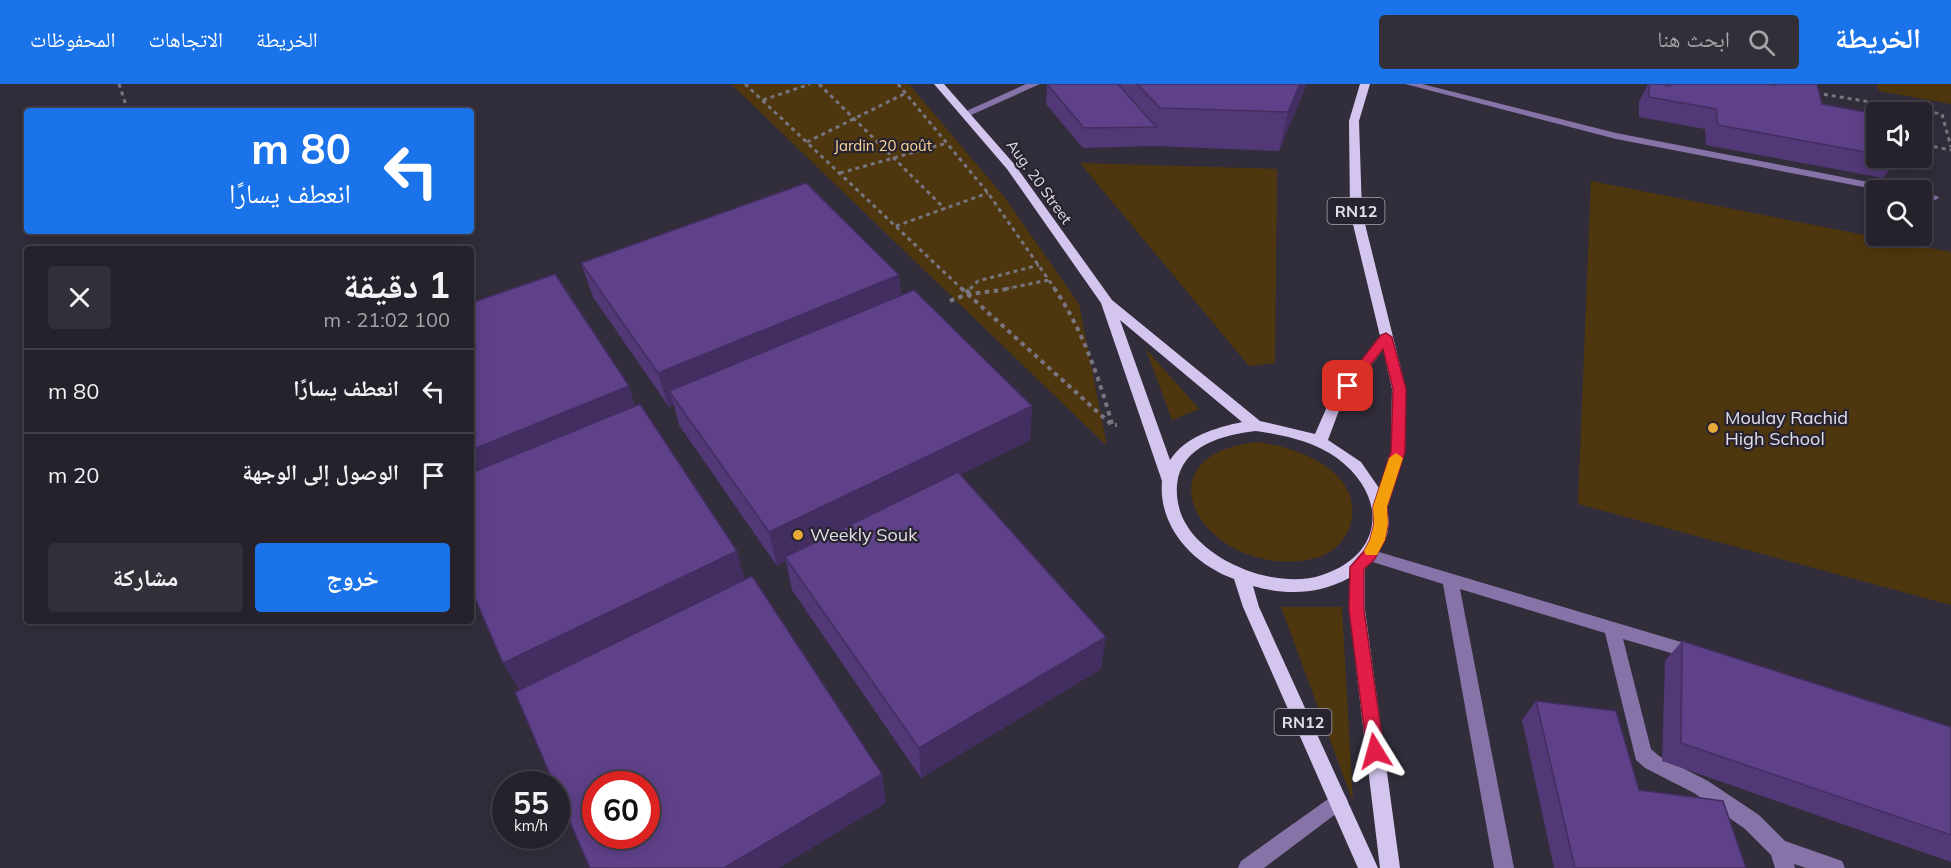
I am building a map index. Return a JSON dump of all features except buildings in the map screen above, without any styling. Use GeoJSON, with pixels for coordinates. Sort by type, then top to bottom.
{"type":"FeatureCollection","features":[{"type":"Feature","properties":{"kind":"main road","name":"Aug. 20 Street"},"geometry":{"type":"LineString","coordinates":[[939,84],[967,113],[1011,167],[1107,303]]}},
{"type":"Feature","properties":{"kind":"main road","name":"RN12"},"geometry":{"type":"LineString","coordinates":[[1365,84],[1354,121],[1356,212],[1399,389],[1398,452],[1380,507],[1381,524],[1377,540],[1363,561],[1357,610],[1390,868]]}},
{"type":"Feature","properties":{"kind":"main road"},"geometry":{"type":"LineString","coordinates":[[1107,303],[1256,426]]}},
{"type":"Feature","properties":{"kind":"main road"},"geometry":{"type":"LineString","coordinates":[[1107,303],[1169,479],[1170,506],[1183,533],[1208,557],[1241,575],[1272,583],[1304,585],[1333,579],[1363,561]]}},
{"type":"Feature","properties":{"kind":"main road"},"geometry":{"type":"LineString","coordinates":[[1320,441],[1335,403],[1386,337]]}},
{"type":"Feature","properties":{"kind":"main road"},"geometry":{"type":"LineString","coordinates":[[1169,479],[1177,461],[1190,446],[1209,435],[1220,431],[1256,426],[1289,430],[1320,441],[1341,454],[1359,470],[1372,488],[1380,507]]}},
{"type":"Feature","properties":{"kind":"main road","name":"RN12"},"geometry":{"type":"LineString","coordinates":[[1241,575],[1251,607],[1368,868]]}},
{"type":"Feature","properties":{"kind":"street"},"geometry":{"type":"LineString","coordinates":[[967,113],[1035,84]]}},
{"type":"Feature","properties":{"kind":"street"},"geometry":{"type":"LineString","coordinates":[[1410,84],[1616,136],[1866,185]]}},
{"type":"Feature","properties":{"kind":"street"},"geometry":{"type":"LineString","coordinates":[[1363,561],[1450,579],[1714,658]]}},
{"type":"Feature","properties":{"kind":"street"},"geometry":{"type":"LineString","coordinates":[[1450,579],[1504,868]]}},
{"type":"Feature","properties":{"kind":"street"},"geometry":{"type":"LineString","coordinates":[[1612,628],[1643,754],[1652,762],[1726,803],[1752,822],[1782,859],[1835,868]]}},
{"type":"Feature","properties":{"kind":"street"},"geometry":{"type":"LineString","coordinates":[[1248,868],[1338,801]]}},
{"type":"Feature","properties":{"kind":"path"},"geometry":{"type":"LineString","coordinates":[[119,84],[127,108]]}},
{"type":"Feature","properties":{"kind":"path"},"geometry":{"type":"LineString","coordinates":[[745,84],[966,293],[1112,425],[1150,427]]}},
{"type":"Feature","properties":{"kind":"path"},"geometry":{"type":"LineString","coordinates":[[763,100],[810,84]]}},
{"type":"Feature","properties":{"kind":"path"},"geometry":{"type":"LineString","coordinates":[[819,84],[945,209]]}},
{"type":"Feature","properties":{"kind":"path"},"geometry":{"type":"LineString","coordinates":[[898,84],[988,193],[1064,302],[1100,381],[1112,425]]}},
{"type":"Feature","properties":{"kind":"path"},"geometry":{"type":"LineString","coordinates":[[1812,92],[1942,114],[1951,148],[1932,146]]}},
{"type":"Feature","properties":{"kind":"path"},"geometry":{"type":"LineString","coordinates":[[807,142],[906,93]]}},
{"type":"Feature","properties":{"kind":"path"},"geometry":{"type":"LineString","coordinates":[[840,173],[947,143]]}},
{"type":"Feature","properties":{"kind":"path"},"geometry":{"type":"LineString","coordinates":[[896,226],[988,193]]}},
{"type":"Feature","properties":{"kind":"path"},"geometry":{"type":"LineString","coordinates":[[950,301],[966,293],[978,281],[1039,265]]}},
{"type":"Feature","properties":{"kind":"path"},"geometry":{"type":"LineString","coordinates":[[966,293],[989,293],[1048,280]]}},
{"type":"Feature","properties":{"kind":"green space","name":"Jardin 20 août"},"geometry":{"type":"Polygon","coordinates":[[[731,84],[909,84],[1005,198],[1079,304],[1107,446],[731,84]]]}},
{"type":"Feature","properties":{"kind":"green space"},"geometry":{"type":"Polygon","coordinates":[[[1877,84],[1951,84],[1951,104],[1879,91],[1877,84]]]}},
{"type":"Feature","properties":{"kind":"green space"},"geometry":{"type":"Polygon","coordinates":[[[1080,163],[1277,169],[1275,363],[1249,366],[1080,163]]]}},
{"type":"Feature","properties":{"kind":"green space"},"geometry":{"type":"Polygon","coordinates":[[[1591,181],[1866,235],[1866,246],[1921,246],[1951,252],[1951,605],[1578,504],[1591,181]]]}},
{"type":"Feature","properties":{"kind":"green space"},"geometry":{"type":"Polygon","coordinates":[[[1146,349],[1199,409],[1172,420],[1146,349]]]}},
{"type":"Feature","properties":{"kind":"green space"},"geometry":{"type":"Polygon","coordinates":[[[1257,442],[1272,444],[1305,455],[1321,463],[1345,485],[1351,499],[1351,523],[1340,543],[1323,556],[1277,561],[1244,553],[1217,536],[1198,515],[1191,492],[1197,470],[1218,452],[1257,442]]]}},
{"type":"Feature","properties":{"kind":"green space"},"geometry":{"type":"Polygon","coordinates":[[[1281,607],[1342,607],[1353,802],[1281,607]]]}},
{"type":"Feature","properties":{"kind":"slow traffic"},"geometry":{"type":"LineString","coordinates":[[1371,551],[1377,540],[1381,524],[1380,507],[1396,458]]}},
{"type":"Feature","properties":{"kind":"place","name":"Moulay Rachid High School"},"geometry":{"type":"Point","coordinates":[1713,428]}},
{"type":"Feature","properties":{"kind":"place","name":"Weekly Souk"},"geometry":{"type":"Point","coordinates":[798,535]}},
{"type":"Feature","properties":{"kind":"route"},"geometry":{"type":"LineString","coordinates":[[1348,386],[1386,337],[1399,389],[1398,452],[1380,507],[1381,524],[1377,540],[1369,555],[1357,567],[1357,610],[1375,751]]}}]}
